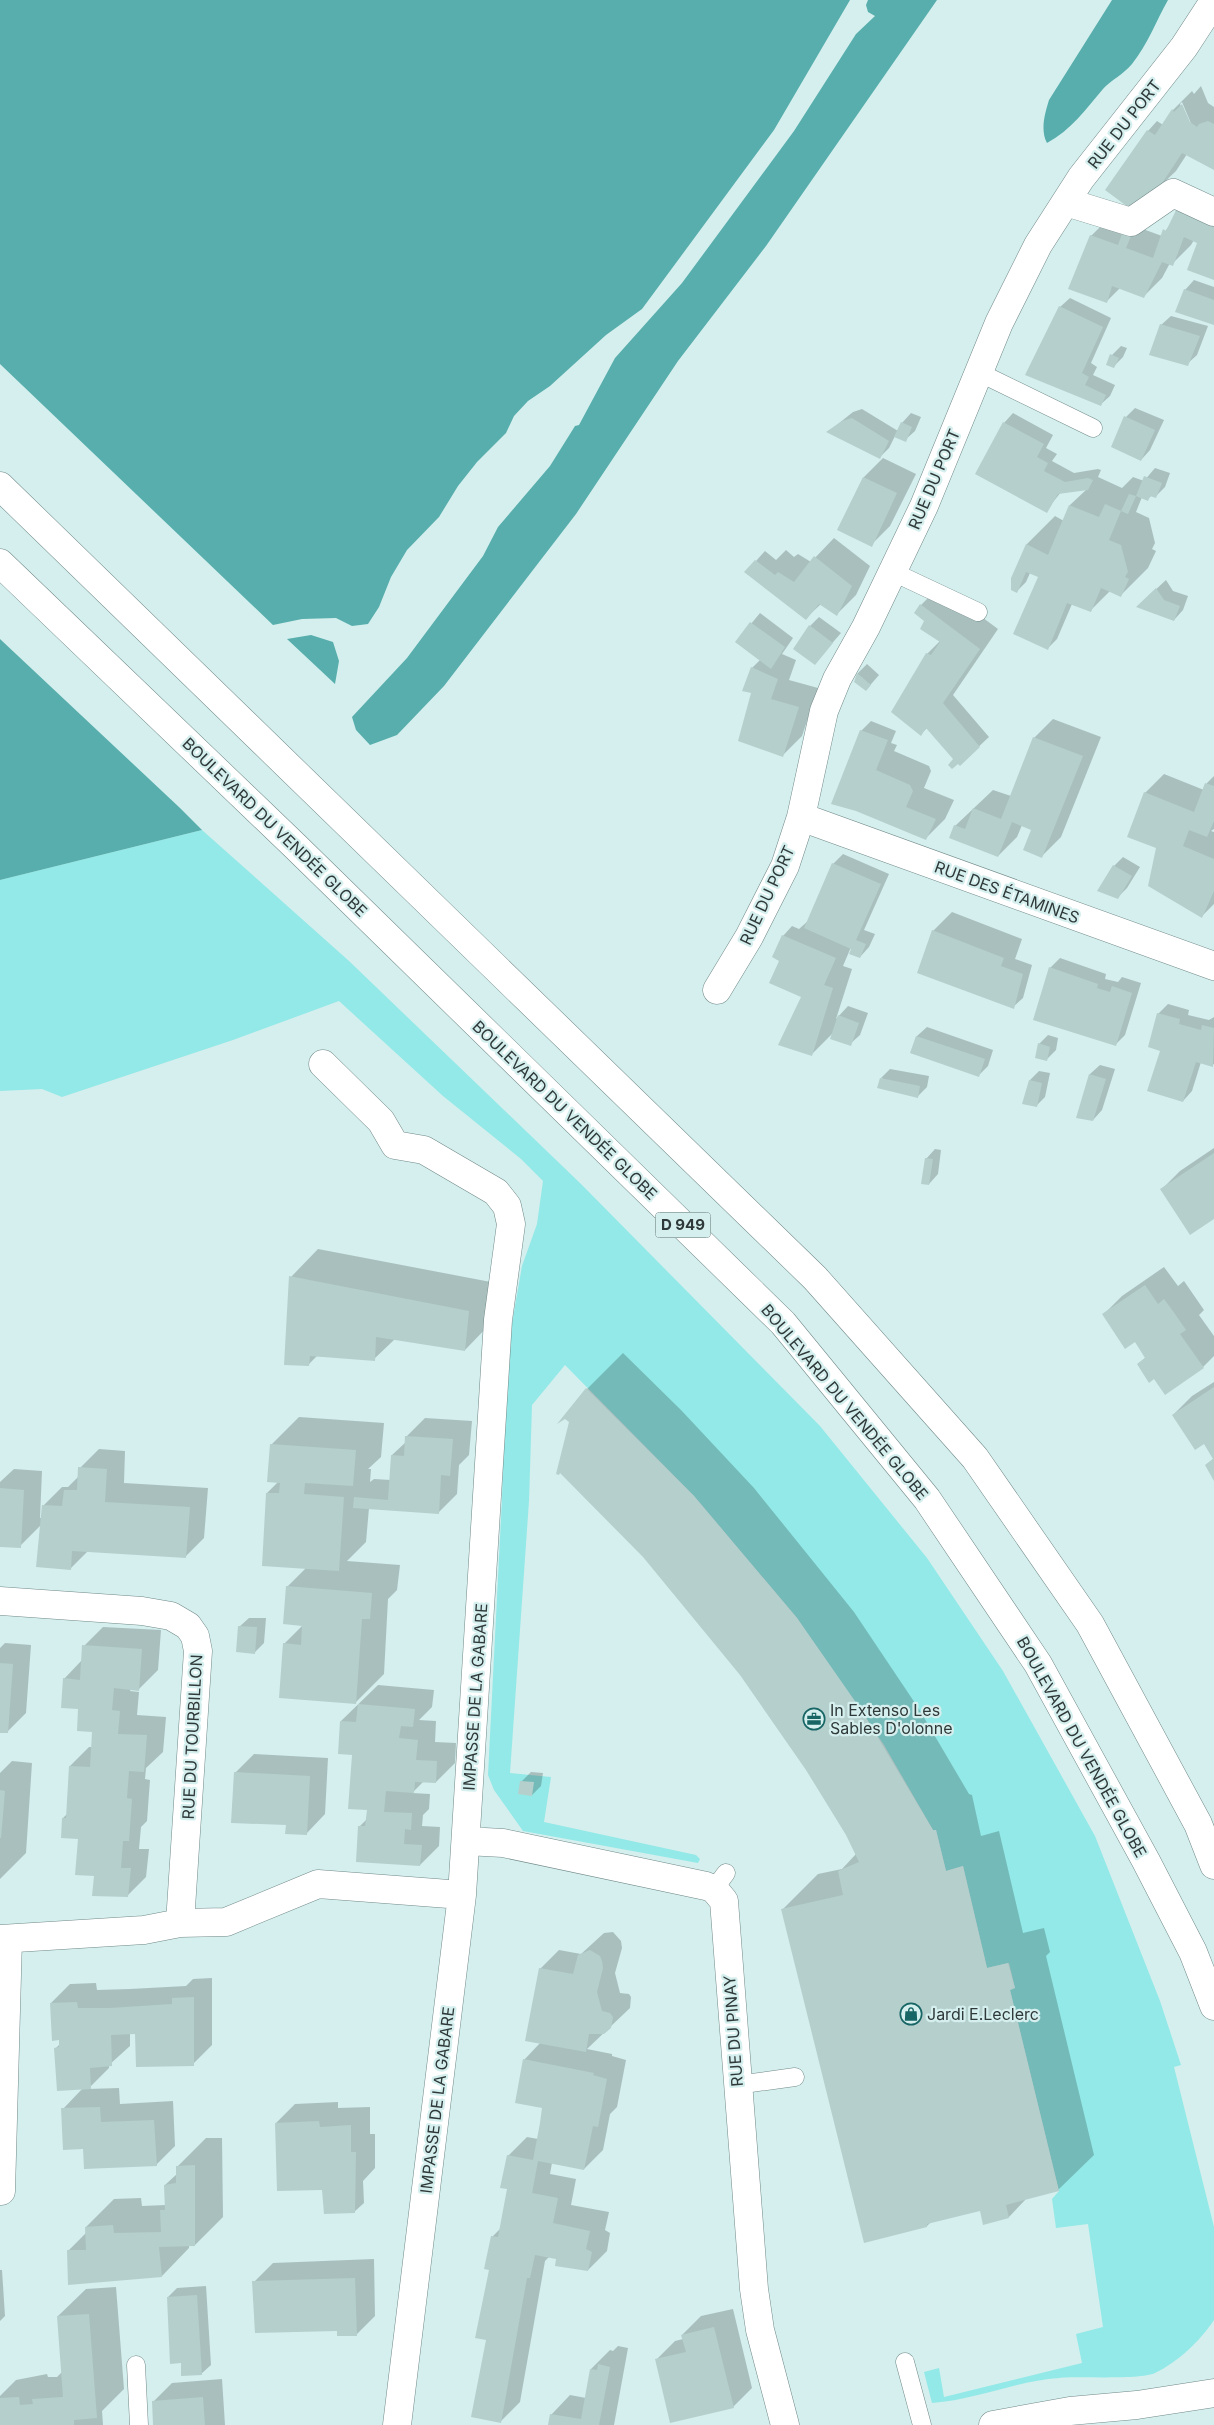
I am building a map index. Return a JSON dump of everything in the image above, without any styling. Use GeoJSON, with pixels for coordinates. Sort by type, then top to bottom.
{"type":"FeatureCollection","features":[{"type":"Feature","properties":{"kind":"street","name":"RUE DU PORT"},"geometry":{"type":"LineString","coordinates":[[717,990],[749,937],[785,866],[801,818],[824,711],[837,679],[893,572],[924,506],[999,323],[1038,245],[1081,178],[1184,47],[1214,1]]}},
{"type":"Feature","properties":{"kind":"street"},"geometry":{"type":"LineString","coordinates":[[1066,202],[1131,222],[1173,193],[1214,212]]}},
{"type":"Feature","properties":{"kind":"street"},"geometry":{"type":"LineString","coordinates":[[0,486],[815,1278],[969,1451],[1090,1624],[1198,1824],[1214,1865]]}},
{"type":"Feature","properties":{"kind":"street","name":"BOULEVARD DU VENDÉE GLOBE"},"geometry":{"type":"LineString","coordinates":[[0,563],[288,839],[783,1323],[927,1499],[1038,1664],[1146,1861],[1193,1952],[1214,2006]]}},
{"type":"Feature","properties":{"kind":"street","name":"RUE DES ÉTAMINES"},"geometry":{"type":"LineString","coordinates":[[801,818],[1214,966]]}},
{"type":"Feature","properties":{"kind":"street","name":"IMPASSE DE LA GABARE"},"geometry":{"type":"LineString","coordinates":[[323,1064],[381,1121],[395,1145],[424,1150],[496,1192],[507,1206],[511,1224],[498,1320],[462,1895],[397,2425]]}},
{"type":"Feature","properties":{"kind":"street","name":"RUE DU TOURBILLON"},"geometry":{"type":"LineString","coordinates":[[0,1601],[142,1611],[171,1616],[188,1626],[195,1636],[198,1651],[180,1923]]}},
{"type":"Feature","properties":{"kind":"street","name":"RUE DU PINAY"},"geometry":{"type":"LineString","coordinates":[[466,1841],[503,1843],[720,1881],[724,1901],[754,2289],[760,2330],[785,2425]]}},
{"type":"Feature","properties":{"kind":"street"},"geometry":{"type":"LineString","coordinates":[[1,2191],[4,1939],[144,1930],[180,1923],[226,1922],[318,1884],[462,1895]]}},
{"type":"Feature","properties":{"kind":"street"},"geometry":{"type":"LineString","coordinates":[[993,2425],[1088,2409],[1137,2405],[1214,2393]]}},
{"type":"Feature","properties":{"kind":"street"},"geometry":{"type":"LineString","coordinates":[[1088,2409],[1138,2425]]}},
{"type":"Feature","properties":{"kind":"lane"},"geometry":{"type":"LineString","coordinates":[[978,372],[1093,428]]}},
{"type":"Feature","properties":{"kind":"lane"},"geometry":{"type":"LineString","coordinates":[[893,572],[978,612]]}},
{"type":"Feature","properties":{"kind":"lane"},"geometry":{"type":"LineString","coordinates":[[737,2085],[795,2077]]}},
{"type":"Feature","properties":{"kind":"lane"},"geometry":{"type":"LineString","coordinates":[[905,2362],[922,2425]]}},
{"type":"Feature","properties":{"kind":"lane"},"geometry":{"type":"LineString","coordinates":[[136,2365],[140,2425]]}},
{"type":"Feature","properties":{"kind":"shaded area"},"geometry":{"type":"Polygon","coordinates":[[[0,0],[850,0],[774,130],[642,309],[606,335],[550,386],[528,401],[514,416],[506,433],[477,462],[458,486],[439,517],[407,550],[391,577],[379,607],[368,624],[352,626],[336,618],[302,619],[273,625],[0,364],[0,0]]]}},
{"type":"Feature","properties":{"kind":"shaded area"},"geometry":{"type":"Polygon","coordinates":[[[868,0],[937,0],[766,246],[678,361],[576,514],[444,686],[397,735],[370,745],[356,730],[352,717],[407,658],[483,556],[498,527],[550,466],[575,426],[579,425],[615,358],[682,283],[794,131],[856,34],[875,16],[868,12],[866,5],[868,0]]]}},
{"type":"Feature","properties":{"kind":"shaded area"},"geometry":{"type":"Polygon","coordinates":[[[1112,0],[1168,0],[1132,64],[1106,86],[1071,125],[1047,143],[1044,127],[1049,100],[1112,0]]]}},
{"type":"Feature","properties":{"kind":"shaded area"},"geometry":{"type":"Polygon","coordinates":[[[311,635],[333,642],[339,661],[335,684],[287,639],[311,635]]]}},
{"type":"Feature","properties":{"kind":"shaded area"},"geometry":{"type":"Polygon","coordinates":[[[0,639],[180,808],[202,830],[0,880],[0,639]]]}},
{"type":"Feature","properties":{"kind":"shaded area"},"geometry":{"type":"Polygon","coordinates":[[[202,830],[349,961],[581,1184],[820,1426],[927,1558],[1003,1671],[1095,1836],[1160,2001],[1181,2065],[1174,2067],[1214,2227],[1214,2320],[1202,2336],[1172,2363],[1148,2375],[1068,2377],[1043,2380],[964,2398],[932,2403],[924,2372],[939,2368],[944,2397],[1082,2363],[1076,2334],[1103,2327],[1088,2224],[1056,2228],[1052,2199],[1059,2191],[1010,1990],[1015,1988],[1009,1963],[987,1968],[963,1866],[946,1871],[936,1830],[933,1830],[884,1745],[797,1618],[694,1496],[565,1365],[532,1405],[529,1501],[510,1773],[551,1777],[544,1822],[696,1855],[700,1859],[698,1863],[523,1831],[494,1790],[488,1775],[502,1499],[506,1358],[522,1266],[537,1224],[543,1181],[521,1159],[443,1096],[339,1001],[233,1040],[62,1097],[42,1089],[0,1091],[0,880],[202,830]]]}},
{"type":"Feature","properties":{"kind":"building"},"geometry":{"type":"Polygon","coordinates":[[[1182,104],[1190,122],[1197,127],[1199,124],[1208,121],[1214,124],[1214,170],[1182,153],[1157,191],[1128,207],[1105,190],[1147,130],[1155,135],[1172,109],[1174,112],[1182,104]]]}},
{"type":"Feature","properties":{"kind":"building"},"geometry":{"type":"Polygon","coordinates":[[[1178,206],[1214,223],[1214,280],[1187,270],[1197,243],[1184,237],[1173,266],[1162,262],[1144,298],[1112,286],[1107,303],[1068,289],[1090,235],[1118,245],[1122,234],[1131,236],[1126,248],[1153,258],[1163,229],[1166,231],[1178,206]]]}},
{"type":"Feature","properties":{"kind":"building"},"geometry":{"type":"Polygon","coordinates":[[[1184,289],[1214,300],[1214,325],[1175,312],[1184,289]]]}},
{"type":"Feature","properties":{"kind":"building"},"geometry":{"type":"Polygon","coordinates":[[[1059,306],[1103,327],[1082,373],[1089,377],[1085,385],[1106,395],[1101,406],[1025,375],[1059,306]]]}},
{"type":"Feature","properties":{"kind":"building"},"geometry":{"type":"Polygon","coordinates":[[[1160,324],[1200,336],[1188,366],[1149,355],[1160,324]]]}},
{"type":"Feature","properties":{"kind":"building"},"geometry":{"type":"Polygon","coordinates":[[[1110,354],[1119,358],[1114,368],[1106,365],[1110,354]]]}},
{"type":"Feature","properties":{"kind":"building"},"geometry":{"type":"Polygon","coordinates":[[[1124,416],[1155,430],[1141,461],[1111,447],[1124,416]]]}},
{"type":"Feature","properties":{"kind":"building"},"geometry":{"type":"Polygon","coordinates":[[[852,418],[889,441],[880,459],[826,432],[842,421],[852,418]]]}},
{"type":"Feature","properties":{"kind":"building"},"geometry":{"type":"Polygon","coordinates":[[[901,422],[912,427],[906,442],[894,437],[901,422]]]}},
{"type":"Feature","properties":{"kind":"building"},"geometry":{"type":"Polygon","coordinates":[[[1003,422],[1044,444],[1037,457],[1048,463],[1044,471],[1065,482],[1088,478],[1093,480],[1088,490],[1058,494],[1047,513],[975,474],[1003,422]]]}},
{"type":"Feature","properties":{"kind":"building"},"geometry":{"type":"Polygon","coordinates":[[[1144,476],[1162,483],[1156,498],[1150,496],[1148,501],[1136,496],[1144,476]]]}},
{"type":"Feature","properties":{"kind":"building"},"geometry":{"type":"Polygon","coordinates":[[[863,477],[897,493],[872,547],[837,530],[863,477]]]}},
{"type":"Feature","properties":{"kind":"building"},"geometry":{"type":"Polygon","coordinates":[[[1129,494],[1136,496],[1128,514],[1121,511],[1129,494]]]}},
{"type":"Feature","properties":{"kind":"building"},"geometry":{"type":"Polygon","coordinates":[[[1105,504],[1121,511],[1109,540],[1121,545],[1128,572],[1125,577],[1129,579],[1121,597],[1101,588],[1091,612],[1067,603],[1048,650],[1013,634],[1038,577],[1026,572],[1017,593],[1011,590],[1011,578],[1026,544],[1048,555],[1069,505],[1099,517],[1105,504]]]}},
{"type":"Feature","properties":{"kind":"building"},"geometry":{"type":"Polygon","coordinates":[[[814,556],[852,586],[837,616],[819,604],[806,620],[744,572],[755,560],[775,575],[778,572],[794,582],[814,556]]]}},
{"type":"Feature","properties":{"kind":"building"},"geometry":{"type":"Polygon","coordinates":[[[1156,588],[1164,600],[1180,606],[1174,621],[1136,607],[1156,588]]]}},
{"type":"Feature","properties":{"kind":"building"},"geometry":{"type":"Polygon","coordinates":[[[920,604],[980,649],[943,703],[980,747],[960,766],[958,764],[952,769],[948,765],[953,759],[926,728],[921,736],[891,712],[926,653],[931,655],[940,642],[920,629],[924,621],[914,613],[920,604]]]}},
{"type":"Feature","properties":{"kind":"building"},"geometry":{"type":"Polygon","coordinates":[[[750,622],[785,647],[771,669],[735,642],[750,622]]]}},
{"type":"Feature","properties":{"kind":"building"},"geometry":{"type":"Polygon","coordinates":[[[809,625],[833,643],[815,665],[793,649],[809,625]]]}},
{"type":"Feature","properties":{"kind":"building"},"geometry":{"type":"Polygon","coordinates":[[[751,667],[778,679],[771,699],[799,707],[783,757],[738,741],[751,693],[742,691],[751,667]]]}},
{"type":"Feature","properties":{"kind":"building"},"geometry":{"type":"Polygon","coordinates":[[[857,673],[871,685],[866,691],[854,682],[857,673]]]}},
{"type":"Feature","properties":{"kind":"building"},"geometry":{"type":"Polygon","coordinates":[[[860,730],[888,740],[876,770],[910,785],[913,791],[906,807],[936,819],[926,840],[856,811],[831,804],[860,730]]]}},
{"type":"Feature","properties":{"kind":"building"},"geometry":{"type":"Polygon","coordinates":[[[1033,737],[1083,756],[1042,858],[1023,850],[1031,830],[1012,822],[998,857],[949,838],[954,825],[965,829],[973,808],[1001,819],[1033,737]]]}},
{"type":"Feature","properties":{"kind":"building"},"geometry":{"type":"Polygon","coordinates":[[[1205,783],[1214,786],[1214,821],[1207,837],[1189,830],[1183,846],[1214,859],[1214,891],[1202,918],[1148,886],[1156,848],[1127,837],[1144,792],[1194,812],[1205,783]]]}},
{"type":"Feature","properties":{"kind":"building"},"geometry":{"type":"Polygon","coordinates":[[[832,863],[881,884],[856,940],[866,944],[860,958],[849,954],[851,949],[804,928],[832,863]]]}},
{"type":"Feature","properties":{"kind":"building"},"geometry":{"type":"Polygon","coordinates":[[[1113,865],[1132,876],[1118,899],[1097,891],[1113,865]]]}},
{"type":"Feature","properties":{"kind":"building"},"geometry":{"type":"Polygon","coordinates":[[[932,930],[1004,958],[1001,966],[1023,974],[1014,1009],[917,973],[932,930]]]}},
{"type":"Feature","properties":{"kind":"building"},"geometry":{"type":"Polygon","coordinates":[[[782,935],[836,958],[824,985],[833,988],[812,1056],[778,1045],[801,997],[769,983],[779,961],[772,957],[782,935]]]}},
{"type":"Feature","properties":{"kind":"building"},"geometry":{"type":"Polygon","coordinates":[[[1049,967],[1098,984],[1097,988],[1110,992],[1112,986],[1132,993],[1116,1046],[1033,1020],[1049,967]]]}},
{"type":"Feature","properties":{"kind":"building"},"geometry":{"type":"Polygon","coordinates":[[[1157,1013],[1180,1019],[1179,1024],[1201,1030],[1202,1025],[1214,1028],[1213,1067],[1196,1062],[1183,1102],[1147,1091],[1160,1051],[1148,1047],[1157,1013]]]}},
{"type":"Feature","properties":{"kind":"building"},"geometry":{"type":"Polygon","coordinates":[[[838,1015],[859,1023],[851,1046],[830,1039],[838,1015]]]}},
{"type":"Feature","properties":{"kind":"building"},"geometry":{"type":"Polygon","coordinates":[[[916,1036],[985,1059],[979,1077],[910,1053],[916,1036]]]}},
{"type":"Feature","properties":{"kind":"building"},"geometry":{"type":"Polygon","coordinates":[[[1038,1043],[1050,1047],[1047,1061],[1035,1058],[1038,1043]]]}},
{"type":"Feature","properties":{"kind":"building"},"geometry":{"type":"Polygon","coordinates":[[[1089,1074],[1106,1079],[1093,1121],[1076,1118],[1089,1074]]]}},
{"type":"Feature","properties":{"kind":"building"},"geometry":{"type":"Polygon","coordinates":[[[880,1078],[920,1086],[918,1098],[877,1088],[880,1078]]]}},
{"type":"Feature","properties":{"kind":"building"},"geometry":{"type":"Polygon","coordinates":[[[1029,1080],[1042,1083],[1037,1107],[1022,1104],[1029,1080]]]}},
{"type":"Feature","properties":{"kind":"building"},"geometry":{"type":"Polygon","coordinates":[[[1214,1153],[1214,1219],[1190,1235],[1160,1189],[1214,1153]]]}},
{"type":"Feature","properties":{"kind":"building"},"geometry":{"type":"Polygon","coordinates":[[[925,1158],[933,1159],[929,1185],[921,1184],[925,1158]]]}},
{"type":"Feature","properties":{"kind":"building"},"geometry":{"type":"Polygon","coordinates":[[[289,1276],[469,1311],[465,1351],[376,1337],[375,1361],[310,1356],[309,1366],[284,1365],[289,1276]]]}},
{"type":"Feature","properties":{"kind":"building"},"geometry":{"type":"Polygon","coordinates":[[[1145,1285],[1158,1304],[1164,1299],[1175,1314],[1186,1330],[1180,1334],[1204,1368],[1165,1395],[1154,1379],[1149,1383],[1137,1364],[1145,1358],[1135,1342],[1125,1349],[1102,1314],[1145,1285]]]}},
{"type":"Feature","properties":{"kind":"building"},"geometry":{"type":"Polygon","coordinates":[[[1214,1387],[1214,1481],[1205,1465],[1213,1459],[1204,1444],[1195,1450],[1172,1415],[1214,1387]]]}},
{"type":"Feature","properties":{"kind":"building","name":"Jardi E.Leclerc"},"geometry":{"type":"Polygon","coordinates":[[[586,1388],[694,1496],[797,1618],[864,1714],[933,1830],[936,1830],[946,1871],[963,1866],[987,1968],[1008,1963],[1015,1988],[1010,1990],[1059,2191],[1006,2205],[1009,2218],[983,2225],[980,2211],[927,2224],[927,2227],[864,2243],[781,1909],[843,1895],[838,1871],[859,1862],[846,1835],[806,1770],[740,1675],[643,1557],[560,1473],[559,1475],[556,1474],[569,1422],[565,1419],[557,1424],[586,1388]]]}},
{"type":"Feature","properties":{"kind":"building"},"geometry":{"type":"Polygon","coordinates":[[[405,1436],[453,1439],[450,1476],[441,1475],[439,1514],[353,1508],[354,1497],[388,1500],[391,1455],[404,1456],[405,1436]]]}},
{"type":"Feature","properties":{"kind":"building"},"geometry":{"type":"Polygon","coordinates":[[[270,1444],[356,1450],[353,1486],[305,1483],[304,1494],[344,1497],[339,1571],[262,1566],[266,1493],[279,1493],[280,1483],[267,1482],[270,1444]]]}},
{"type":"Feature","properties":{"kind":"building"},"geometry":{"type":"Polygon","coordinates":[[[78,1467],[107,1469],[105,1502],[190,1507],[186,1558],[72,1551],[71,1570],[36,1567],[42,1505],[62,1506],[64,1490],[77,1490],[78,1467]]]}},
{"type":"Feature","properties":{"kind":"building"},"geometry":{"type":"Polygon","coordinates":[[[0,1488],[24,1490],[21,1548],[0,1547],[0,1488]]]}},
{"type":"Feature","properties":{"kind":"building"},"geometry":{"type":"Polygon","coordinates":[[[286,1586],[372,1593],[370,1619],[362,1619],[356,1704],[279,1698],[283,1643],[301,1645],[302,1626],[283,1624],[286,1586]]]}},
{"type":"Feature","properties":{"kind":"building"},"geometry":{"type":"Polygon","coordinates":[[[238,1626],[257,1627],[255,1654],[236,1652],[238,1626]]]}},
{"type":"Feature","properties":{"kind":"building"},"geometry":{"type":"Polygon","coordinates":[[[82,1645],[142,1649],[139,1691],[114,1688],[112,1710],[120,1711],[118,1734],[147,1735],[144,1772],[129,1771],[127,1798],[132,1799],[129,1841],[123,1841],[121,1868],[131,1868],[128,1897],[92,1896],[94,1876],[75,1875],[78,1839],[61,1838],[62,1818],[66,1818],[69,1766],[90,1767],[92,1732],[77,1731],[78,1709],[61,1708],[63,1678],[80,1680],[82,1645]]]}},
{"type":"Feature","properties":{"kind":"building"},"geometry":{"type":"Polygon","coordinates":[[[0,1663],[13,1664],[8,1733],[0,1733],[0,1663]]]}},
{"type":"Feature","properties":{"kind":"building"},"geometry":{"type":"Polygon","coordinates":[[[358,1704],[415,1709],[413,1727],[401,1726],[399,1738],[418,1740],[416,1760],[437,1761],[436,1783],[415,1782],[414,1793],[386,1791],[384,1812],[412,1813],[411,1830],[405,1829],[404,1844],[422,1845],[420,1866],[356,1862],[358,1826],[365,1826],[367,1810],[348,1809],[352,1755],[338,1754],[340,1721],[356,1722],[358,1704]]]}},
{"type":"Feature","properties":{"kind":"building"},"geometry":{"type":"Polygon","coordinates":[[[234,1772],[310,1776],[307,1835],[285,1834],[286,1825],[231,1823],[234,1772]]]}},
{"type":"Feature","properties":{"kind":"building"},"geometry":{"type":"Polygon","coordinates":[[[520,1781],[534,1782],[532,1796],[518,1794],[520,1781]]]}},
{"type":"Feature","properties":{"kind":"building"},"geometry":{"type":"Polygon","coordinates":[[[0,1790],[5,1791],[1,1838],[0,1838],[0,1790]]]}},
{"type":"Feature","properties":{"kind":"building"},"geometry":{"type":"Polygon","coordinates":[[[590,1950],[600,1956],[602,1961],[603,1968],[597,1992],[602,2011],[610,2013],[613,2017],[611,2028],[604,2034],[589,2034],[586,2052],[525,2041],[539,1968],[573,1974],[578,1955],[590,1950]]]}},
{"type":"Feature","properties":{"kind":"building"},"geometry":{"type":"Polygon","coordinates":[[[194,1997],[194,2066],[136,2067],[135,2034],[111,2035],[112,2066],[90,2068],[91,2089],[57,2091],[54,2048],[59,2047],[59,2040],[52,2041],[50,2003],[77,2002],[78,2008],[110,2008],[172,2004],[172,1998],[194,1997]]]}},
{"type":"Feature","properties":{"kind":"building"},"geometry":{"type":"Polygon","coordinates":[[[523,2059],[594,2073],[593,2075],[607,2079],[598,2127],[593,2126],[584,2170],[538,2161],[532,2193],[558,2198],[553,2223],[590,2231],[586,2249],[592,2252],[588,2271],[555,2266],[556,2259],[535,2255],[530,2278],[527,2278],[501,2423],[471,2417],[486,2340],[475,2338],[489,2270],[484,2269],[491,2236],[498,2237],[507,2189],[500,2188],[507,2155],[533,2160],[540,2123],[542,2108],[515,2103],[523,2059]]]}},
{"type":"Feature","properties":{"kind":"building"},"geometry":{"type":"Polygon","coordinates":[[[100,2107],[101,2122],[154,2120],[157,2166],[84,2169],[83,2149],[63,2150],[61,2108],[100,2107]]]}},
{"type":"Feature","properties":{"kind":"building"},"geometry":{"type":"Polygon","coordinates":[[[319,2121],[320,2127],[351,2125],[351,2152],[356,2152],[355,2213],[324,2214],[322,2190],[277,2191],[275,2123],[319,2121]]]}},
{"type":"Feature","properties":{"kind":"building"},"geometry":{"type":"Polygon","coordinates":[[[195,2165],[195,2246],[159,2247],[162,2277],[68,2285],[67,2250],[86,2250],[85,2227],[113,2225],[114,2233],[161,2232],[160,2210],[165,2210],[164,2185],[176,2183],[176,2166],[195,2165]]]}},
{"type":"Feature","properties":{"kind":"building"},"geometry":{"type":"Polygon","coordinates":[[[355,2278],[357,2336],[337,2336],[337,2331],[255,2333],[252,2281],[355,2278]]]}},
{"type":"Feature","properties":{"kind":"building"},"geometry":{"type":"Polygon","coordinates":[[[197,2295],[202,2375],[181,2376],[181,2363],[170,2364],[167,2297],[197,2295]]]}},
{"type":"Feature","properties":{"kind":"building"},"geometry":{"type":"Polygon","coordinates":[[[89,2314],[97,2418],[74,2420],[74,2425],[0,2425],[0,2398],[19,2397],[20,2405],[33,2404],[32,2399],[63,2397],[57,2316],[89,2314]]]}},
{"type":"Feature","properties":{"kind":"building"},"geometry":{"type":"Polygon","coordinates":[[[714,2327],[734,2408],[670,2423],[655,2359],[686,2352],[681,2335],[714,2327]]]}},
{"type":"Feature","properties":{"kind":"building"},"geometry":{"type":"Polygon","coordinates":[[[598,2364],[610,2367],[599,2425],[548,2425],[550,2414],[581,2419],[590,2369],[597,2370],[598,2364]]]}},
{"type":"Feature","properties":{"kind":"building"},"geometry":{"type":"Polygon","coordinates":[[[203,2397],[205,2425],[153,2425],[152,2401],[203,2397]]]}},
{"type":"Feature","properties":{"kind":"place","name":"In Extenso Les Sables D'olonne"},"geometry":{"type":"Point","coordinates":[814,1719]}},
{"type":"Feature","properties":{"kind":"place","name":"Jardi E.Leclerc"},"geometry":{"type":"Point","coordinates":[911,2014]}}]}
